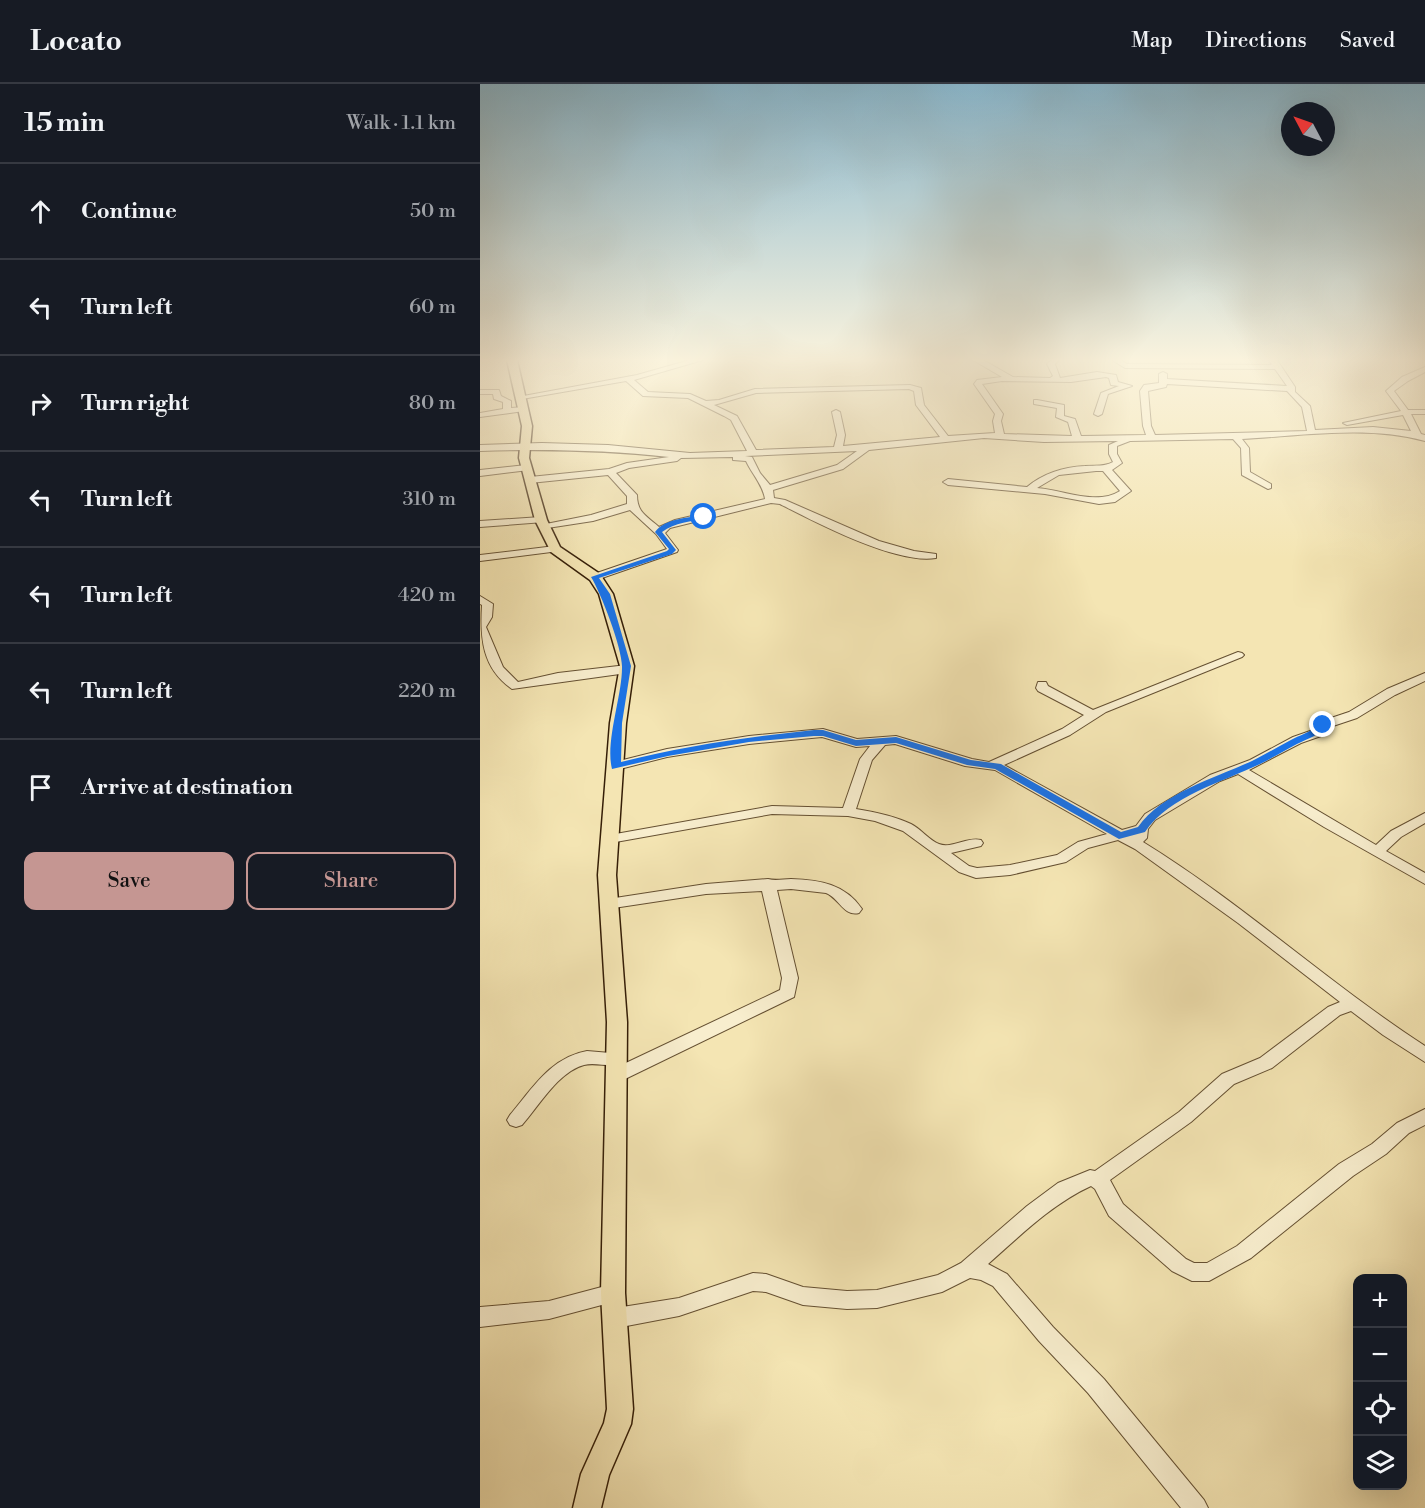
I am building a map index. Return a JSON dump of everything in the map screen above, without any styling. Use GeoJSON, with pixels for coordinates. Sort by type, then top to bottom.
{"type":"FeatureCollection","features":[{"type":"Feature","properties":{"kind":"main road"},"geometry":{"type":"LineString","coordinates":[[528,426],[524,458],[543,524],[555,549],[595,577],[606,594],[627,669],[618,723],[607,904],[616,992],[613,1293],[616,1318],[618,1417],[612,1437],[595,1474],[587,1508]]}},
{"type":"Feature","properties":{"kind":"street"},"geometry":{"type":"LineString","coordinates":[[739,426],[753,453]]}},
{"type":"Feature","properties":{"kind":"street"},"geometry":{"type":"LineString","coordinates":[[838,448],[841,435],[839,426]]}},
{"type":"Feature","properties":{"kind":"street"},"geometry":{"type":"LineString","coordinates":[[936,426],[945,438]]}},
{"type":"Feature","properties":{"kind":"street"},"geometry":{"type":"LineString","coordinates":[[998,426],[1000,435]]}},
{"type":"Feature","properties":{"kind":"street"},"geometry":{"type":"LineString","coordinates":[[1074,426],[1077,438]]}},
{"type":"Feature","properties":{"kind":"street"},"geometry":{"type":"LineString","coordinates":[[1147,426],[1151,437]]}},
{"type":"Feature","properties":{"kind":"street"},"geometry":{"type":"LineString","coordinates":[[1314,426],[1316,431]]}},
{"type":"Feature","properties":{"kind":"street"},"geometry":{"type":"LineString","coordinates":[[1316,431],[1332,426]]}},
{"type":"Feature","properties":{"kind":"street"},"geometry":{"type":"LineString","coordinates":[[480,448],[526,446],[614,448],[690,456],[866,448],[945,438],[1000,435],[1134,438],[1377,430],[1421,437]]}},
{"type":"Feature","properties":{"kind":"street"},"geometry":{"type":"LineString","coordinates":[[1234,436],[1245,448],[1245,473],[1268,486]]}},
{"type":"Feature","properties":{"kind":"street"},"geometry":{"type":"LineString","coordinates":[[1030,489],[1036,483],[1061,471],[1107,469],[1118,463],[1113,454],[1113,445],[1134,438]]}},
{"type":"Feature","properties":{"kind":"street"},"geometry":{"type":"LineString","coordinates":[[595,577],[673,550],[659,532],[632,506],[632,495],[612,471],[614,448]]}},
{"type":"Feature","properties":{"kind":"street"},"geometry":{"type":"LineString","coordinates":[[659,532],[674,522],[732,512],[769,494],[778,484],[817,476],[841,467],[866,448]]}},
{"type":"Feature","properties":{"kind":"street"},"geometry":{"type":"LineString","coordinates":[[720,455],[726,459],[749,459],[769,494],[782,502],[893,550],[932,556]]}},
{"type":"Feature","properties":{"kind":"street"},"geometry":{"type":"LineString","coordinates":[[480,473],[612,471],[690,456]]}},
{"type":"Feature","properties":{"kind":"street"},"geometry":{"type":"LineString","coordinates":[[948,482],[1030,489],[1099,501],[1112,500],[1126,491],[1108,474],[1107,469]]}},
{"type":"Feature","properties":{"kind":"street"},"geometry":{"type":"LineString","coordinates":[[480,524],[543,524],[593,518],[632,506]]}},
{"type":"Feature","properties":{"kind":"street"},"geometry":{"type":"LineString","coordinates":[[480,558],[555,549]]}},
{"type":"Feature","properties":{"kind":"street"},"geometry":{"type":"LineString","coordinates":[[480,599],[488,604],[486,617],[480,627],[498,668],[508,681],[516,686],[558,677],[627,669]]}},
{"type":"Feature","properties":{"kind":"street"},"geometry":{"type":"LineString","coordinates":[[993,765],[1066,732],[1092,714],[1238,655]]}},
{"type":"Feature","properties":{"kind":"street"},"geometry":{"type":"LineString","coordinates":[[1140,846],[1141,830],[1150,817],[1164,807],[1215,778],[1239,769],[1297,740],[1313,735],[1325,724],[1353,715],[1391,692],[1421,682]]}},
{"type":"Feature","properties":{"kind":"street"},"geometry":{"type":"LineString","coordinates":[[1042,685],[1042,688],[1053,696],[1092,714]]}},
{"type":"Feature","properties":{"kind":"street"},"geometry":{"type":"LineString","coordinates":[[616,766],[667,753],[749,740],[814,733],[823,733],[856,743],[896,740],[970,763],[993,765],[1140,846],[1243,919],[1425,1055]]}},
{"type":"Feature","properties":{"kind":"street"},"geometry":{"type":"LineString","coordinates":[[848,812],[866,759],[880,742]]}},
{"type":"Feature","properties":{"kind":"street"},"geometry":{"type":"LineString","coordinates":[[1239,769],[1425,879]]}},
{"type":"Feature","properties":{"kind":"street"},"geometry":{"type":"LineString","coordinates":[[610,839],[772,810],[848,812],[878,817],[901,825],[969,871],[994,872],[1061,859],[1083,845],[1141,830]]}},
{"type":"Feature","properties":{"kind":"street"},"geometry":{"type":"LineString","coordinates":[[1377,851],[1396,834],[1425,817]]}},
{"type":"Feature","properties":{"kind":"street"},"geometry":{"type":"LineString","coordinates":[[939,849],[958,848],[976,843]]}},
{"type":"Feature","properties":{"kind":"street"},"geometry":{"type":"LineString","coordinates":[[516,1120],[554,1077],[578,1060],[593,1058],[616,1067],[788,993],[790,978],[768,884]]}},
{"type":"Feature","properties":{"kind":"street"},"geometry":{"type":"LineString","coordinates":[[607,904],[689,891],[791,884],[836,891],[854,909]]}},
{"type":"Feature","properties":{"kind":"street"},"geometry":{"type":"LineString","coordinates":[[616,1318],[679,1307],[753,1282],[766,1283],[803,1296],[877,1299],[942,1283],[968,1269],[1034,1212],[1065,1189],[1078,1181],[1098,1179],[1185,1117],[1228,1079],[1266,1063],[1334,1011],[1355,1003]]}},
{"type":"Feature","properties":{"kind":"street"},"geometry":{"type":"LineString","coordinates":[[1098,1179],[1116,1210],[1179,1265],[1192,1272],[1209,1272],[1244,1252],[1346,1170],[1379,1149],[1404,1128],[1425,1116]]}},
{"type":"Feature","properties":{"kind":"street"},"geometry":{"type":"LineString","coordinates":[[993,1248],[1000,1280]]}},
{"type":"Feature","properties":{"kind":"street"},"geometry":{"type":"LineString","coordinates":[[968,1269],[984,1271],[1000,1280],[1046,1334],[1096,1386],[1196,1508]]}},
{"type":"Feature","properties":{"kind":"street"},"geometry":{"type":"LineString","coordinates":[[480,1317],[549,1310],[613,1293]]}},
{"type":"Feature","properties":{"kind":"route"},"geometry":{"type":"LineString","coordinates":[[704,517],[674,522],[666,525],[659,532],[673,550],[595,577],[606,594],[627,666],[618,723],[616,766],[667,753],[749,740],[814,733],[823,733],[842,740],[867,744],[896,740],[970,763],[998,766],[1119,836],[1141,830],[1150,817],[1164,807],[1215,778],[1255,763],[1297,740],[1313,735],[1323,725]]}}]}
